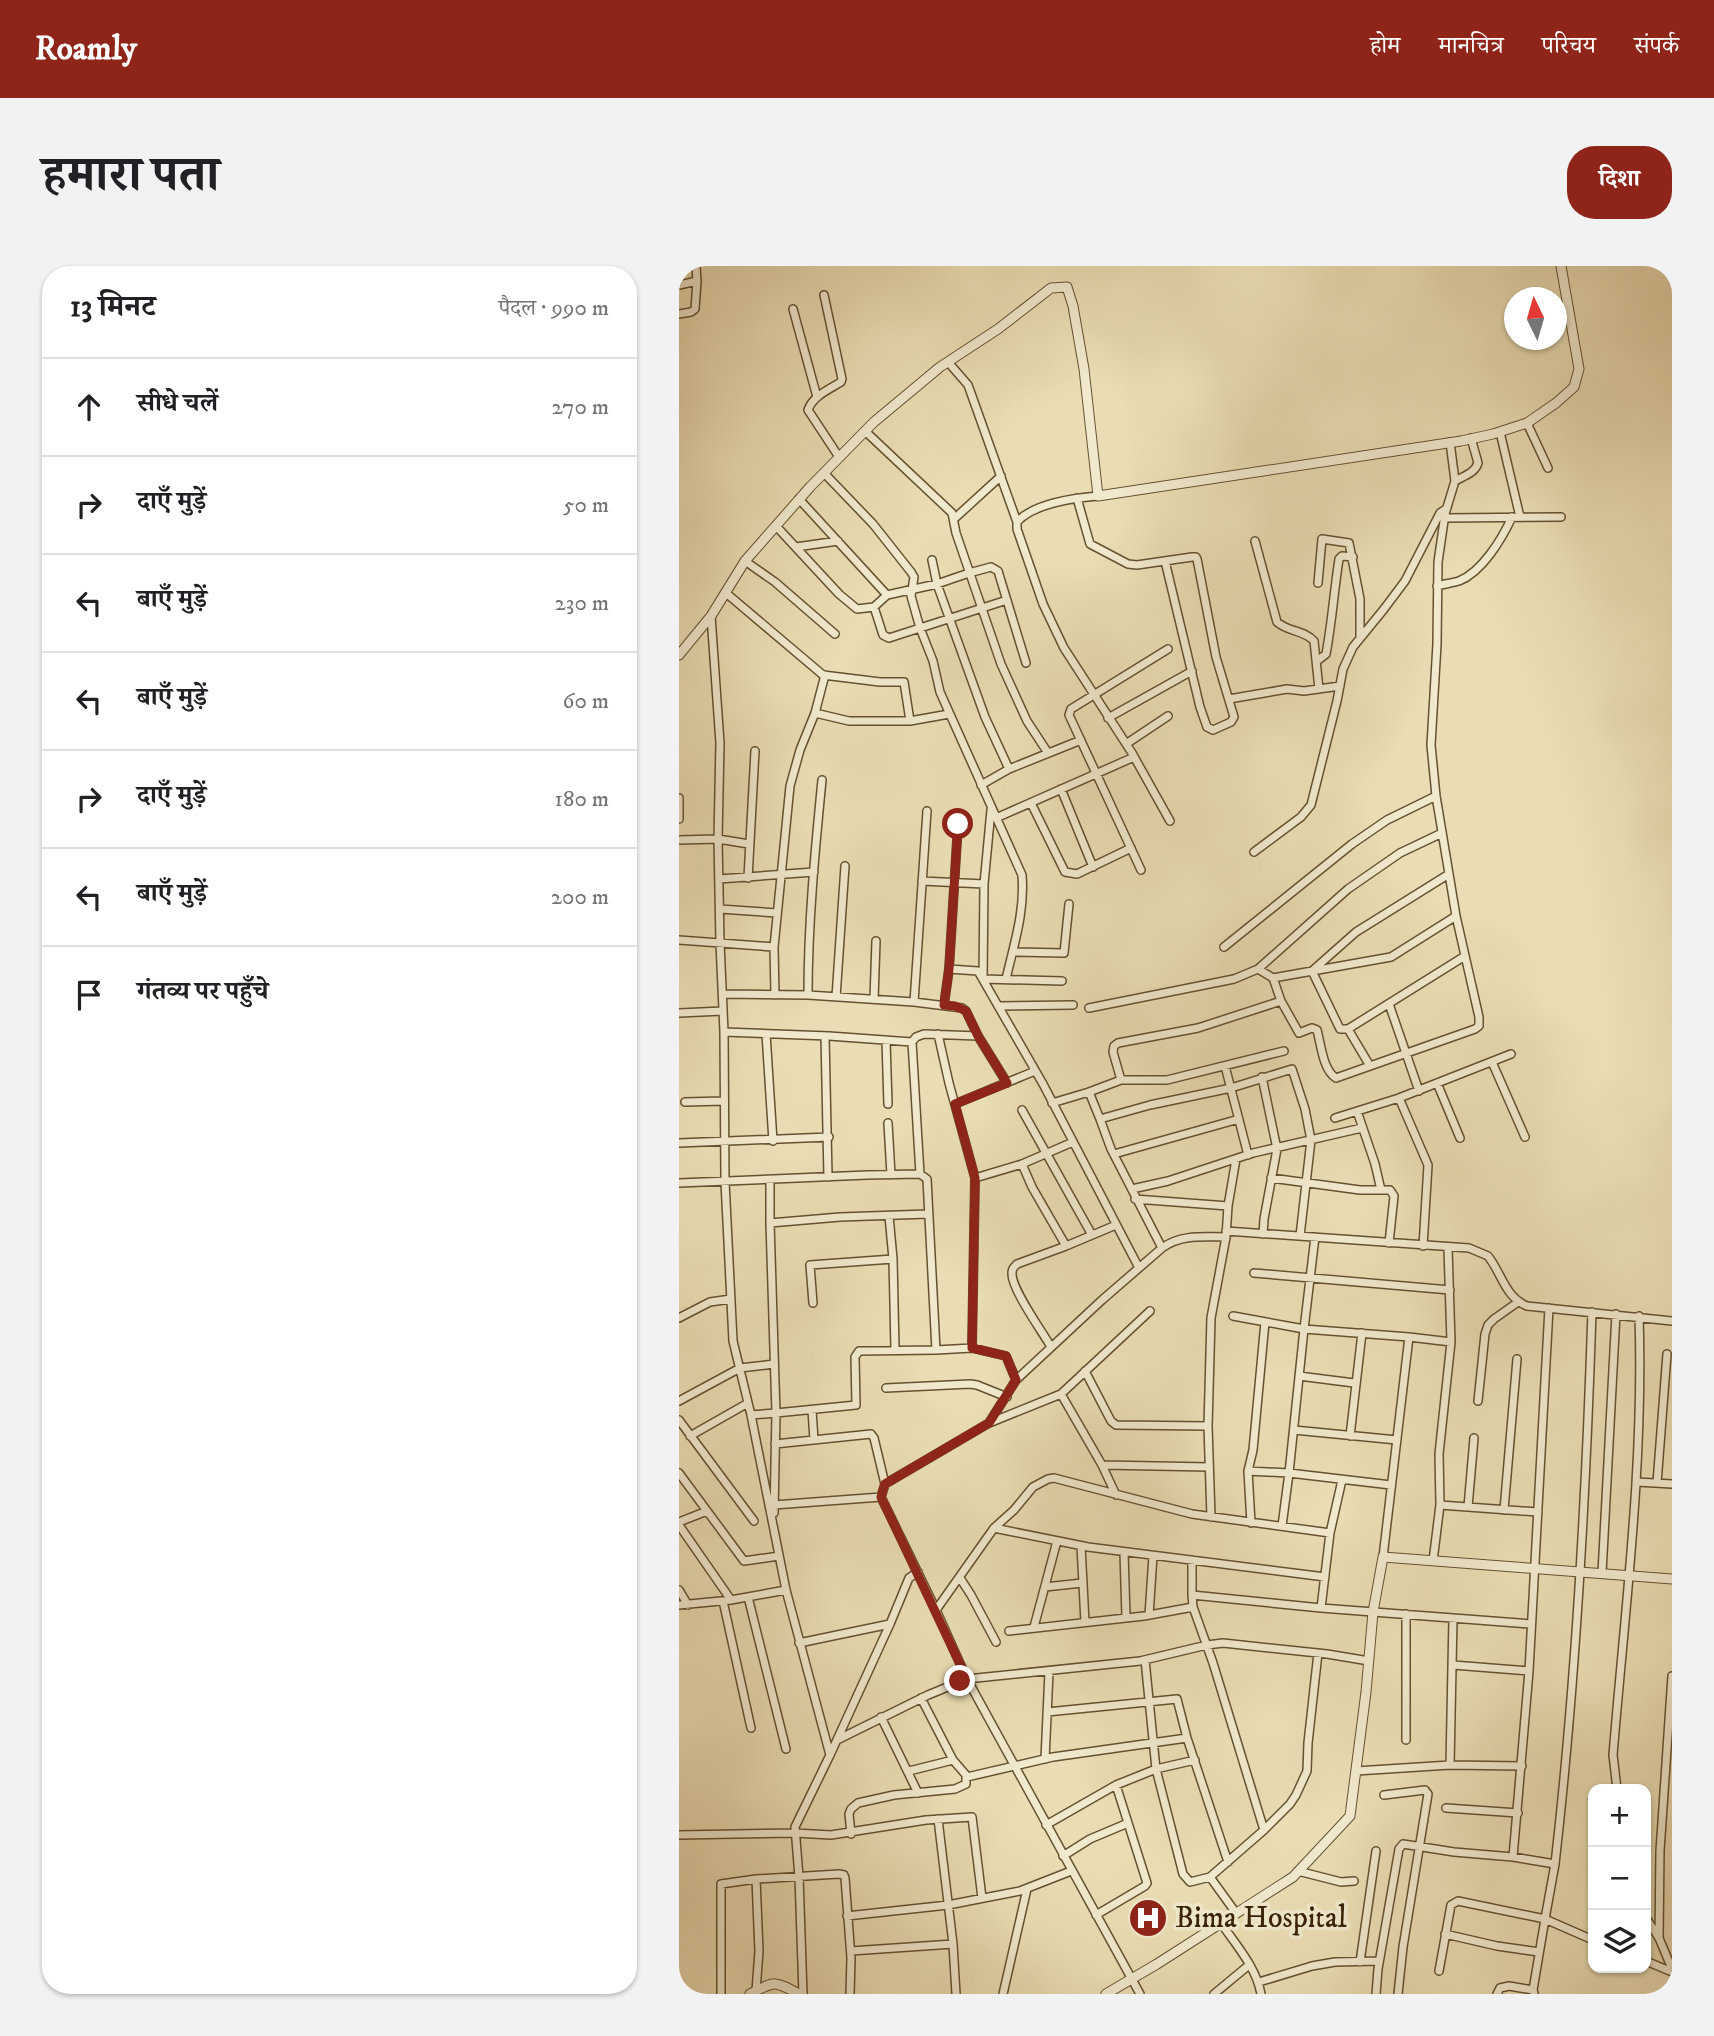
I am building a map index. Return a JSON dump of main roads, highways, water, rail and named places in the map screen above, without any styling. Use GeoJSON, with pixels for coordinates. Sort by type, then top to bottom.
{"type":"FeatureCollection","features":[{"type":"Feature","properties":{"kind":"place","name":"Bima Hospital"},"geometry":{"type":"Point","coordinates":[1148,1918]}}]}
